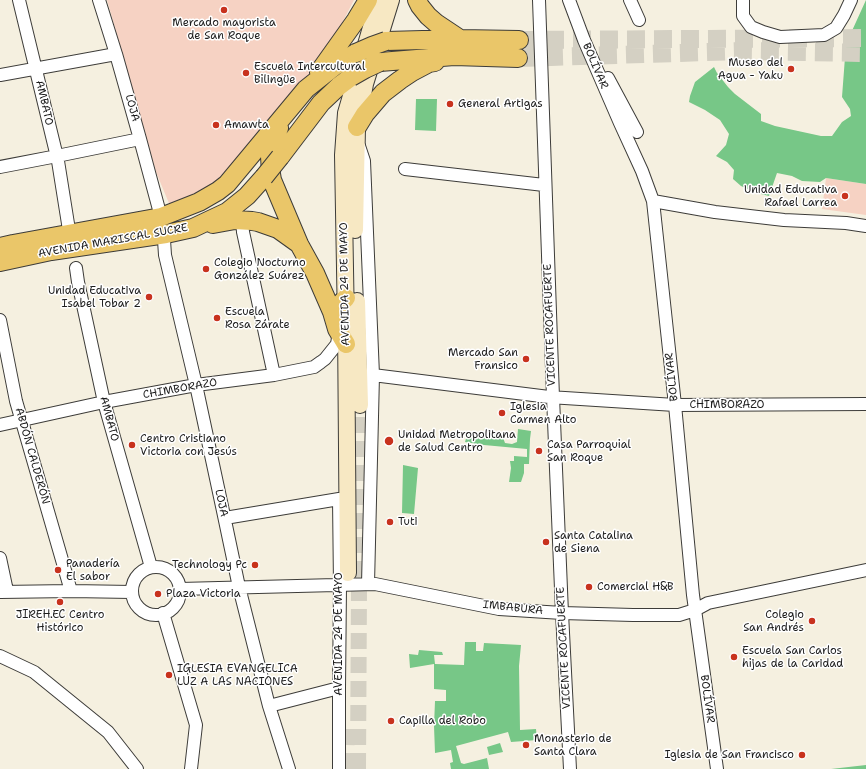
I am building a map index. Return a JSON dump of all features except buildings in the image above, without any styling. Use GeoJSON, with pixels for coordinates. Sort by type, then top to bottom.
{"type":"FeatureCollection","features":[{"type":"Feature","properties":{"kind":"main road"},"geometry":{"type":"LineString","coordinates":[[306,89],[356,20],[368,0]]}},
{"type":"Feature","properties":{"kind":"main road","name":"AVENIDA 24 DE MAYO"},"geometry":{"type":"LineString","coordinates":[[344,579],[341,337],[346,298],[344,154],[346,113],[379,0]]}},
{"type":"Feature","properties":{"kind":"main road","name":"AVENIDA 24 DE MAYO"},"geometry":{"type":"LineString","coordinates":[[360,405],[355,229],[357,133],[365,84],[391,0]]}},
{"type":"Feature","properties":{"kind":"main road"},"geometry":{"type":"LineString","coordinates":[[417,0],[428,16],[460,39]]}},
{"type":"Feature","properties":{"kind":"main road","name":"AVENIDA MARISCAL SUCRE"},"geometry":{"type":"LineString","coordinates":[[0,262],[163,226],[227,184],[306,89],[335,66],[356,53],[372,46],[386,41],[460,39],[518,40]]}},
{"type":"Feature","properties":{"kind":"main road"},"geometry":{"type":"LineString","coordinates":[[357,133],[365,114],[400,80],[429,63],[454,56]]}},
{"type":"Feature","properties":{"kind":"main road","name":"AVENIDA MARISCAL SUCRE"},"geometry":{"type":"LineString","coordinates":[[0,247],[13,244],[163,226],[193,228],[227,212],[247,196],[264,177],[321,104],[339,86],[365,69],[380,62],[454,56],[518,58]]}},
{"type":"Feature","properties":{"kind":"main road"},"geometry":{"type":"LineString","coordinates":[[284,116],[274,140],[270,156],[270,174],[300,244],[315,273],[332,312],[341,337]]}},
{"type":"Feature","properties":{"kind":"main road"},"geometry":{"type":"LineString","coordinates":[[193,228],[226,221],[242,220],[258,222],[278,229],[300,244]]}},
{"type":"Feature","properties":{"kind":"main road"},"geometry":{"type":"LineString","coordinates":[[332,312],[346,298]]}},
{"type":"Feature","properties":{"kind":"street","name":"AMBATO"},"geometry":{"type":"LineString","coordinates":[[19,0],[57,156],[69,230]]}},
{"type":"Feature","properties":{"kind":"street","name":"LOJA"},"geometry":{"type":"LineString","coordinates":[[99,0],[116,54],[163,226],[165,255],[196,385],[225,518],[238,587],[269,706],[289,769]]}},
{"type":"Feature","properties":{"kind":"street","name":"VICENTE ROCAFUERTE"},"geometry":{"type":"LineString","coordinates":[[539,0],[544,185],[570,769]]}},
{"type":"Feature","properties":{"kind":"street","name":"BOLÍVAR"},"geometry":{"type":"LineString","coordinates":[[569,0],[584,40],[642,171],[653,201],[695,610],[717,769]]}},
{"type":"Feature","properties":{"kind":"street"},"geometry":{"type":"LineString","coordinates":[[630,0],[639,20]]}},
{"type":"Feature","properties":{"kind":"street"},"geometry":{"type":"LineString","coordinates":[[744,0],[743,16],[751,27],[780,37],[824,35],[836,28],[851,0]]}},
{"type":"Feature","properties":{"kind":"street"},"geometry":{"type":"LineString","coordinates":[[584,40],[588,43],[637,132]]}},
{"type":"Feature","properties":{"kind":"street"},"geometry":{"type":"LineString","coordinates":[[0,75],[116,54]]}},
{"type":"Feature","properties":{"kind":"street","name":"AVENIDA 24 DE MAYO"},"geometry":{"type":"LineString","coordinates":[[357,133],[364,161],[373,375],[368,584]]}},
{"type":"Feature","properties":{"kind":"street"},"geometry":{"type":"LineString","coordinates":[[0,167],[140,139]]}},
{"type":"Feature","properties":{"kind":"street"},"geometry":{"type":"LineString","coordinates":[[404,169],[544,185]]}},
{"type":"Feature","properties":{"kind":"street"},"geometry":{"type":"LineString","coordinates":[[653,201],[715,212],[784,220],[846,223],[866,226]]}},
{"type":"Feature","properties":{"kind":"street"},"geometry":{"type":"LineString","coordinates":[[242,220],[274,375]]}},
{"type":"Feature","properties":{"kind":"street","name":"AMBATO"},"geometry":{"type":"LineString","coordinates":[[76,268],[104,402],[151,567]]}},
{"type":"Feature","properties":{"kind":"street","name":"ABDÓN CALDERÓN"},"geometry":{"type":"LineString","coordinates":[[0,320],[16,401],[71,590]]}},
{"type":"Feature","properties":{"kind":"street","name":"CHIMBORAZO"},"geometry":{"type":"LineString","coordinates":[[0,425],[104,402],[196,385],[274,375],[314,366],[321,362],[337,344],[338,338],[341,337]]}},
{"type":"Feature","properties":{"kind":"street","name":"CHIMBORAZO"},"geometry":{"type":"LineString","coordinates":[[373,375],[553,397],[675,406],[866,404]]}},
{"type":"Feature","properties":{"kind":"street","name":"AVENIDA 24 DE MAYO"},"geometry":{"type":"LineString","coordinates":[[225,518],[339,499],[344,579],[339,688],[339,769]]}},
{"type":"Feature","properties":{"kind":"street"},"geometry":{"type":"LineString","coordinates":[[0,558],[4,592],[71,590],[132,592]]}},
{"type":"Feature","properties":{"kind":"street"},"geometry":{"type":"LineString","coordinates":[[159,567],[174,574],[180,589],[176,604],[170,610],[163,613],[149,614],[137,606],[133,599],[132,585],[139,573],[145,569],[159,567]]}},
{"type":"Feature","properties":{"kind":"street","name":"IMBABURA"},"geometry":{"type":"LineString","coordinates":[[180,589],[238,587],[344,579],[499,609],[562,613],[679,615],[695,610],[708,603],[866,570]]}},
{"type":"Feature","properties":{"kind":"street"},"geometry":{"type":"LineString","coordinates":[[163,613],[196,725],[191,769]]}},
{"type":"Feature","properties":{"kind":"street"},"geometry":{"type":"LineString","coordinates":[[0,656],[34,672],[108,732],[137,769]]}},
{"type":"Feature","properties":{"kind":"street"},"geometry":{"type":"LineString","coordinates":[[269,706],[339,688]]}},
{"type":"Feature","properties":{"kind":"shaded area"},"geometry":{"type":"Polygon","coordinates":[[[107,0],[354,0],[341,25],[304,84],[224,176],[202,194],[171,208],[156,172],[107,0]]]}},
{"type":"Feature","properties":{"kind":"shaded area","name":"Unidad Educativa Rafael Larrea"},"geometry":{"type":"Polygon","coordinates":[[[826,178],[866,184],[866,215],[822,209],[826,178]]]}},
{"type":"Feature","properties":{"kind":"green space"},"geometry":{"type":"Polygon","coordinates":[[[866,0],[866,184],[826,178],[820,182],[802,181],[792,176],[777,173],[769,196],[757,193],[741,186],[733,179],[734,170],[727,162],[716,156],[726,145],[729,134],[720,120],[689,102],[695,82],[714,67],[717,73],[735,94],[761,114],[761,121],[775,126],[821,136],[832,136],[842,122],[851,116],[850,109],[842,97],[846,44],[866,0]]]}},
{"type":"Feature","properties":{"kind":"green space"},"geometry":{"type":"Polygon","coordinates":[[[416,99],[437,99],[436,131],[415,130],[416,99]]]}},
{"type":"Feature","properties":{"kind":"green space"},"geometry":{"type":"Polygon","coordinates":[[[518,429],[531,431],[529,464],[524,464],[524,473],[521,482],[509,482],[511,468],[510,461],[514,461],[514,456],[527,457],[527,449],[465,442],[468,432],[502,435],[505,443],[512,444],[517,442],[518,429]]]}},
{"type":"Feature","properties":{"kind":"green space"},"geometry":{"type":"Polygon","coordinates":[[[403,465],[418,468],[414,514],[402,513],[403,465]]]}},
{"type":"Feature","properties":{"kind":"green space"},"geometry":{"type":"Polygon","coordinates":[[[465,642],[476,642],[476,651],[483,651],[484,643],[521,645],[519,666],[520,730],[536,729],[537,740],[511,742],[508,732],[456,746],[461,763],[464,764],[487,758],[489,769],[451,769],[450,763],[453,762],[451,750],[435,753],[435,701],[446,701],[446,690],[434,689],[434,664],[410,668],[409,654],[418,655],[419,650],[442,652],[443,655],[434,655],[435,664],[464,665],[465,642]]]}},
{"type":"Feature","properties":{"kind":"green space"},"geometry":{"type":"Polygon","coordinates":[[[500,743],[503,752],[489,755],[487,747],[500,743]]]}},
{"type":"Feature","properties":{"kind":"green space"},"geometry":{"type":"Polygon","coordinates":[[[866,765],[866,769],[831,769],[866,765]]]}},
{"type":"Feature","properties":{"kind":"tunnel"},"geometry":{"type":"LineString","coordinates":[[519,40],[866,38]]}},
{"type":"Feature","properties":{"kind":"tunnel"},"geometry":{"type":"LineString","coordinates":[[518,58],[742,51],[866,53]]}},
{"type":"Feature","properties":{"kind":"tunnel"},"geometry":{"type":"LineString","coordinates":[[358,769],[360,405]]}},
{"type":"Feature","properties":{"kind":"tunnel"},"geometry":{"type":"LineString","coordinates":[[346,769],[347,721]]}},
{"type":"Feature","properties":{"kind":"place","name":"Mercado mayorista de San Roque"},"geometry":{"type":"Point","coordinates":[224,10]}},
{"type":"Feature","properties":{"kind":"place","name":"Museo del Agua - Yaku"},"geometry":{"type":"Point","coordinates":[791,69]}},
{"type":"Feature","properties":{"kind":"place","name":"Escuela Intercultural Bilingüe"},"geometry":{"type":"Point","coordinates":[246,73]}},
{"type":"Feature","properties":{"kind":"place","name":"General Artigas"},"geometry":{"type":"Point","coordinates":[450,104]}},
{"type":"Feature","properties":{"kind":"place","name":"Amawta"},"geometry":{"type":"Point","coordinates":[216,125]}},
{"type":"Feature","properties":{"kind":"place","name":"Unidad Educativa Rafael Larrea"},"geometry":{"type":"Point","coordinates":[845,196]}},
{"type":"Feature","properties":{"kind":"place","name":"Colegio Nocturno González Suárez"},"geometry":{"type":"Point","coordinates":[206,269]}},
{"type":"Feature","properties":{"kind":"place","name":"Unidad Educativa Isabel Tobar 2"},"geometry":{"type":"Point","coordinates":[149,297]}},
{"type":"Feature","properties":{"kind":"place","name":"Escuela Rosa Zárate"},"geometry":{"type":"Point","coordinates":[217,318]}},
{"type":"Feature","properties":{"kind":"place","name":"Mercado San Fransico"},"geometry":{"type":"Point","coordinates":[526,359]}},
{"type":"Feature","properties":{"kind":"place","name":"Iglesia Carmen Alto"},"geometry":{"type":"Point","coordinates":[502,413]}},
{"type":"Feature","properties":{"kind":"place","name":"Unidad Metropolitana de Salud Centro"},"geometry":{"type":"Point","coordinates":[389,441]}},
{"type":"Feature","properties":{"kind":"place","name":"Centro Cristiano Victoria con Jesús"},"geometry":{"type":"Point","coordinates":[132,445]}},
{"type":"Feature","properties":{"kind":"place","name":"Casa Parroquial San Roque"},"geometry":{"type":"Point","coordinates":[539,451]}},
{"type":"Feature","properties":{"kind":"place","name":"Tuti"},"geometry":{"type":"Point","coordinates":[390,522]}},
{"type":"Feature","properties":{"kind":"place","name":"Santa Catalina de Siena"},"geometry":{"type":"Point","coordinates":[546,542]}},
{"type":"Feature","properties":{"kind":"place","name":"Technology Pc"},"geometry":{"type":"Point","coordinates":[255,565]}},
{"type":"Feature","properties":{"kind":"place","name":"Panadería El sabor"},"geometry":{"type":"Point","coordinates":[58,570]}},
{"type":"Feature","properties":{"kind":"place","name":"Comercial H&B"},"geometry":{"type":"Point","coordinates":[589,587]}},
{"type":"Feature","properties":{"kind":"place","name":"Plaza Victoria"},"geometry":{"type":"Point","coordinates":[158,594]}},
{"type":"Feature","properties":{"kind":"place","name":"JIREH.EC Centro Histórico"},"geometry":{"type":"Point","coordinates":[60,602]}},
{"type":"Feature","properties":{"kind":"place","name":"Colegio San Andrés"},"geometry":{"type":"Point","coordinates":[812,621]}},
{"type":"Feature","properties":{"kind":"place","name":"Escuela San Carlos hijas de la Caridad"},"geometry":{"type":"Point","coordinates":[734,657]}},
{"type":"Feature","properties":{"kind":"place","name":"IGLESIA EVANGELICA LUZ A LAS NACIONES"},"geometry":{"type":"Point","coordinates":[169,675]}},
{"type":"Feature","properties":{"kind":"place","name":"Capilla del Robo"},"geometry":{"type":"Point","coordinates":[391,721]}},
{"type":"Feature","properties":{"kind":"place","name":"Monasterio de Santa Clara"},"geometry":{"type":"Point","coordinates":[526,745]}},
{"type":"Feature","properties":{"kind":"place","name":"Iglesia de San Francisco"},"geometry":{"type":"Point","coordinates":[802,755]}}]}
